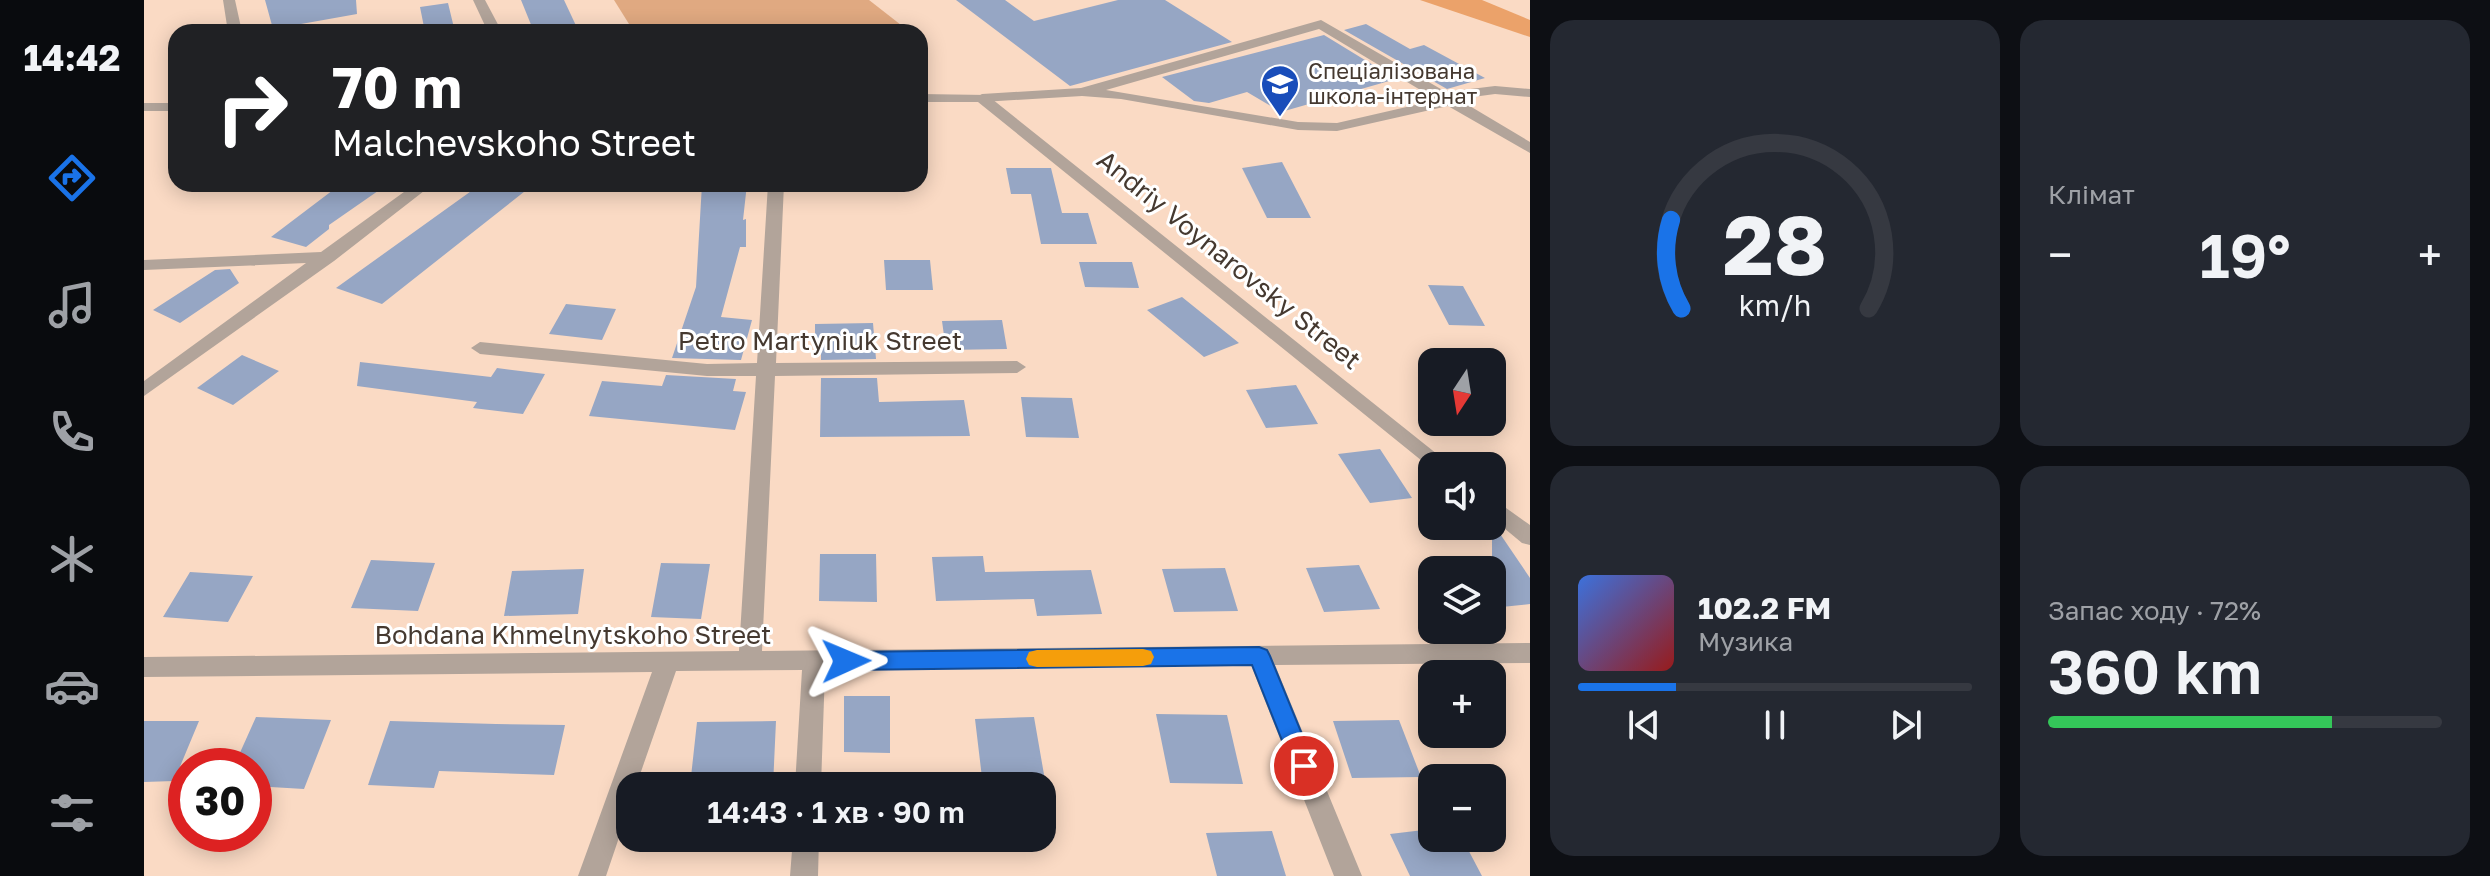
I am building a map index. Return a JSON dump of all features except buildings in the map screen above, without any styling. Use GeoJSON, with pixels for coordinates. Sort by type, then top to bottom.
{"type":"FeatureCollection","features":[{"type":"Feature","properties":{"kind":"street"},"geometry":{"type":"LineString","coordinates":[[229,0],[234,24]]}},
{"type":"Feature","properties":{"kind":"street"},"geometry":{"type":"LineString","coordinates":[[479,0],[491,24]]}},
{"type":"Feature","properties":{"kind":"street"},"geometry":{"type":"LineString","coordinates":[[1082,92],[1321,24],[1530,148]]}},
{"type":"Feature","properties":{"kind":"street"},"geometry":{"type":"LineString","coordinates":[[928,96],[982,98],[1082,92],[1121,95],[1311,126],[1337,127],[1446,99],[1495,90],[1530,93]]}},
{"type":"Feature","properties":{"kind":"street","name":"Andriy Voynarovsky Street"},"geometry":{"type":"LineString","coordinates":[[982,98],[1424,452]]}},
{"type":"Feature","properties":{"kind":"street"},"geometry":{"type":"LineString","coordinates":[[144,107],[168,107]]}},
{"type":"Feature","properties":{"kind":"street"},"geometry":{"type":"LineString","coordinates":[[144,390],[414,192]]}},
{"type":"Feature","properties":{"kind":"street"},"geometry":{"type":"LineString","coordinates":[[750,662],[776,192]]}},
{"type":"Feature","properties":{"kind":"street"},"geometry":{"type":"LineString","coordinates":[[144,265],[328,257]]}},
{"type":"Feature","properties":{"kind":"street","name":"Petro Martyniuk Street"},"geometry":{"type":"LineString","coordinates":[[480,348],[707,370],[767,372],[1017,367]]}},
{"type":"Feature","properties":{"kind":"street"},"geometry":{"type":"LineString","coordinates":[[1506,517],[1530,537]]}},
{"type":"Feature","properties":{"kind":"street","name":"Bohdana Khmelnytskoho Street"},"geometry":{"type":"LineString","coordinates":[[144,667],[1530,653]]}},
{"type":"Feature","properties":{"kind":"street"},"geometry":{"type":"LineString","coordinates":[[1259,656],[1348,876]]}},
{"type":"Feature","properties":{"kind":"street"},"geometry":{"type":"LineString","coordinates":[[809,772],[814,661]]}},
{"type":"Feature","properties":{"kind":"street"},"geometry":{"type":"LineString","coordinates":[[592,876],[667,662]]}},
{"type":"Feature","properties":{"kind":"street"},"geometry":{"type":"LineString","coordinates":[[804,876],[805,852]]}},
{"type":"Feature","properties":{"kind":"shaded area"},"geometry":{"type":"Polygon","coordinates":[[[614,0],[869,0],[900,24],[629,24],[614,0]]]}},
{"type":"Feature","properties":{"kind":"shaded area"},"geometry":{"type":"Polygon","coordinates":[[[1420,0],[1482,0],[1530,20],[1530,37],[1420,0]]]}},
{"type":"Feature","properties":{"kind":"slow traffic"},"geometry":{"type":"LineString","coordinates":[[1037,659],[1143,657]]}},
{"type":"Feature","properties":{"kind":"place","name":"Спеціалізована школа-інтернат"},"geometry":{"type":"Point","coordinates":[1280,118]}},
{"type":"Feature","properties":{"kind":"route"},"geometry":{"type":"LineString","coordinates":[[846,661],[1259,656],[1304,766]]}}]}
